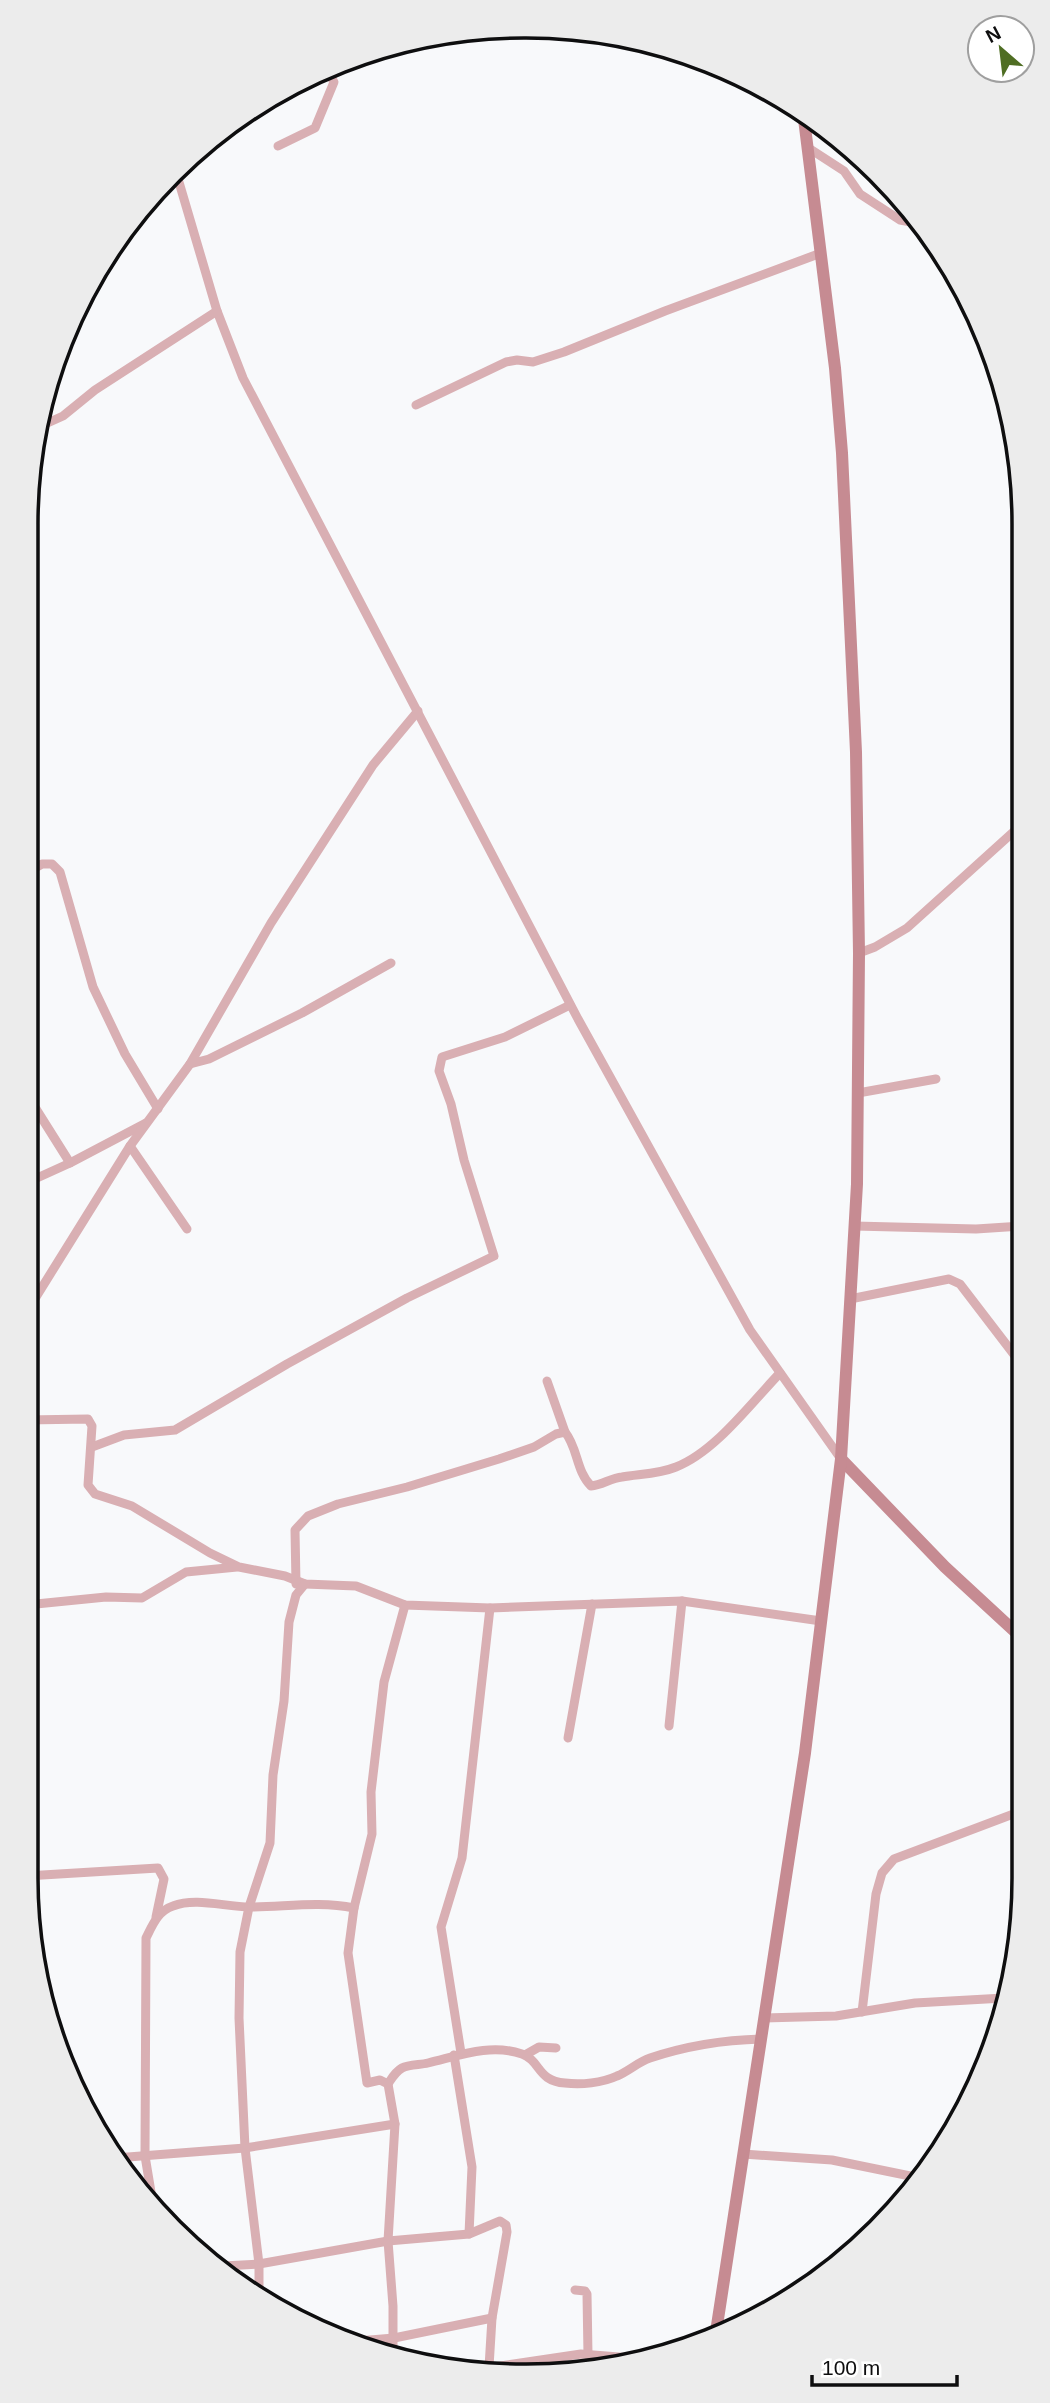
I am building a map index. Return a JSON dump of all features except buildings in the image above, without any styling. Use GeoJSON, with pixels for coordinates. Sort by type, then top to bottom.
{"type":"FeatureCollection","features":[{"type":"Feature","properties":{"kind":"main road"},"geometry":{"type":"LineString","coordinates":[[717,2324],[805,1754],[841,1459],[855,1226],[859,953],[856,752],[842,453],[805,127]]}},
{"type":"Feature","properties":{"kind":"main road"},"geometry":{"type":"LineString","coordinates":[[841,1459],[945,1567],[1012,1629]]}},
{"type":"Feature","properties":{"kind":"street"},"geometry":{"type":"LineString","coordinates":[[278,146],[315,128],[334,82],[332,79]]}},
{"type":"Feature","properties":{"kind":"street"},"geometry":{"type":"LineString","coordinates":[[807,147],[844,171],[860,194],[904,221]]}},
{"type":"Feature","properties":{"kind":"street"},"geometry":{"type":"LineString","coordinates":[[179,183],[217,312],[243,377],[570,1005],[750,1330],[841,1459]]}},
{"type":"Feature","properties":{"kind":"street"},"geometry":{"type":"LineString","coordinates":[[416,405],[506,362],[533,362],[564,352],[821,253]]}},
{"type":"Feature","properties":{"kind":"street"},"geometry":{"type":"LineString","coordinates":[[50,422],[63,416],[95,390],[217,312]]}},
{"type":"Feature","properties":{"kind":"street"},"geometry":{"type":"LineString","coordinates":[[38,1294],[130,1146],[190,1064],[292,889],[373,765],[418,711]]}},
{"type":"Feature","properties":{"kind":"street"},"geometry":{"type":"LineString","coordinates":[[859,953],[875,947],[906,928],[1012,833]]}},
{"type":"Feature","properties":{"kind":"street"},"geometry":{"type":"LineString","coordinates":[[38,866],[52,864],[60,872],[93,987],[125,1054],[158,1109]]}},
{"type":"Feature","properties":{"kind":"street"},"geometry":{"type":"LineString","coordinates":[[190,1064],[208,1059],[302,1013],[391,963]]}},
{"type":"Feature","properties":{"kind":"street"},"geometry":{"type":"LineString","coordinates":[[92,1447],[124,1435],[175,1430],[395,1305],[494,1256],[439,1071],[440,1063],[442,1057],[505,1037],[570,1005]]}},
{"type":"Feature","properties":{"kind":"street"},"geometry":{"type":"LineString","coordinates":[[858,1093],[936,1079]]}},
{"type":"Feature","properties":{"kind":"street"},"geometry":{"type":"LineString","coordinates":[[38,1112],[70,1163]]}},
{"type":"Feature","properties":{"kind":"street"},"geometry":{"type":"LineString","coordinates":[[38,1178],[149,1121]]}},
{"type":"Feature","properties":{"kind":"street"},"geometry":{"type":"LineString","coordinates":[[130,1146],[187,1228]]}},
{"type":"Feature","properties":{"kind":"street"},"geometry":{"type":"LineString","coordinates":[[855,1226],[1012,1226]]}},
{"type":"Feature","properties":{"kind":"street"},"geometry":{"type":"LineString","coordinates":[[850,1299],[949,1279],[960,1284],[1012,1351]]}},
{"type":"Feature","properties":{"kind":"street"},"geometry":{"type":"LineString","coordinates":[[548,1381],[583,1478],[591,1486],[601,1485],[619,1477],[675,1468],[698,1455],[717,1439],[780,1373]]}},
{"type":"Feature","properties":{"kind":"street"},"geometry":{"type":"LineString","coordinates":[[38,1420],[88,1419],[92,1426],[88,1485],[95,1494],[132,1506],[239,1567],[300,1582],[356,1586],[405,1605],[490,1608],[682,1601],[821,1620]]}},
{"type":"Feature","properties":{"kind":"street"},"geometry":{"type":"LineString","coordinates":[[259,2285],[259,2264],[245,2148],[239,2018],[240,1952],[249,1907],[270,1843],[273,1775],[284,1700],[289,1622],[300,1582],[295,1530],[308,1516],[338,1504],[407,1487],[499,1459],[534,1447],[556,1434],[565,1432]]}},
{"type":"Feature","properties":{"kind":"street"},"geometry":{"type":"LineString","coordinates":[[38,1604],[106,1597],[142,1598],[186,1572],[239,1567]]}},
{"type":"Feature","properties":{"kind":"street"},"geometry":{"type":"LineString","coordinates":[[669,1726],[682,1601]]}},
{"type":"Feature","properties":{"kind":"street"},"geometry":{"type":"LineString","coordinates":[[568,1738],[592,1604]]}},
{"type":"Feature","properties":{"kind":"street"},"geometry":{"type":"LineString","coordinates":[[405,1605],[384,1682],[371,1792],[372,1834],[354,1908],[348,1953],[367,2083],[384,2082],[404,2067],[457,2054],[506,2050],[525,2055],[549,2080],[564,2083],[599,2082],[618,2076],[647,2059],[676,2050],[730,2040],[761,2039]]}},
{"type":"Feature","properties":{"kind":"street"},"geometry":{"type":"LineString","coordinates":[[469,2234],[472,2167],[441,1927],[462,1858],[490,1608]]}},
{"type":"Feature","properties":{"kind":"street"},"geometry":{"type":"LineString","coordinates":[[862,2012],[876,1894],[881,1873],[894,1859],[1012,1815]]}},
{"type":"Feature","properties":{"kind":"street"},"geometry":{"type":"LineString","coordinates":[[38,1875],[158,1868],[164,1879],[155,1918],[146,1938],[145,2156],[150,2188]]}},
{"type":"Feature","properties":{"kind":"street"},"geometry":{"type":"LineString","coordinates":[[155,1918],[170,1906],[186,1902],[249,1907],[335,1904],[354,1908]]}},
{"type":"Feature","properties":{"kind":"street"},"geometry":{"type":"LineString","coordinates":[[764,2018],[836,2016],[915,2003],[996,1998]]}},
{"type":"Feature","properties":{"kind":"street"},"geometry":{"type":"LineString","coordinates":[[525,2055],[538,2048],[556,2048]]}},
{"type":"Feature","properties":{"kind":"street"},"geometry":{"type":"LineString","coordinates":[[384,2082],[395,2124],[388,2241],[393,2346]]}},
{"type":"Feature","properties":{"kind":"street"},"geometry":{"type":"LineString","coordinates":[[127,2157],[245,2148],[395,2124]]}},
{"type":"Feature","properties":{"kind":"street"},"geometry":{"type":"LineString","coordinates":[[743,2154],[832,2160],[910,2176]]}},
{"type":"Feature","properties":{"kind":"street"},"geometry":{"type":"LineString","coordinates":[[231,2266],[259,2264],[388,2241],[469,2234],[500,2221],[506,2225],[507,2232],[492,2318],[489,2363]]}},
{"type":"Feature","properties":{"kind":"street"},"geometry":{"type":"LineString","coordinates":[[576,2290],[587,2294],[588,2355]]}},
{"type":"Feature","properties":{"kind":"street"},"geometry":{"type":"LineString","coordinates":[[372,2340],[394,2338],[492,2318]]}},
{"type":"Feature","properties":{"kind":"street"},"geometry":{"type":"LineString","coordinates":[[516,2364],[588,2355],[610,2357]]}}]}
